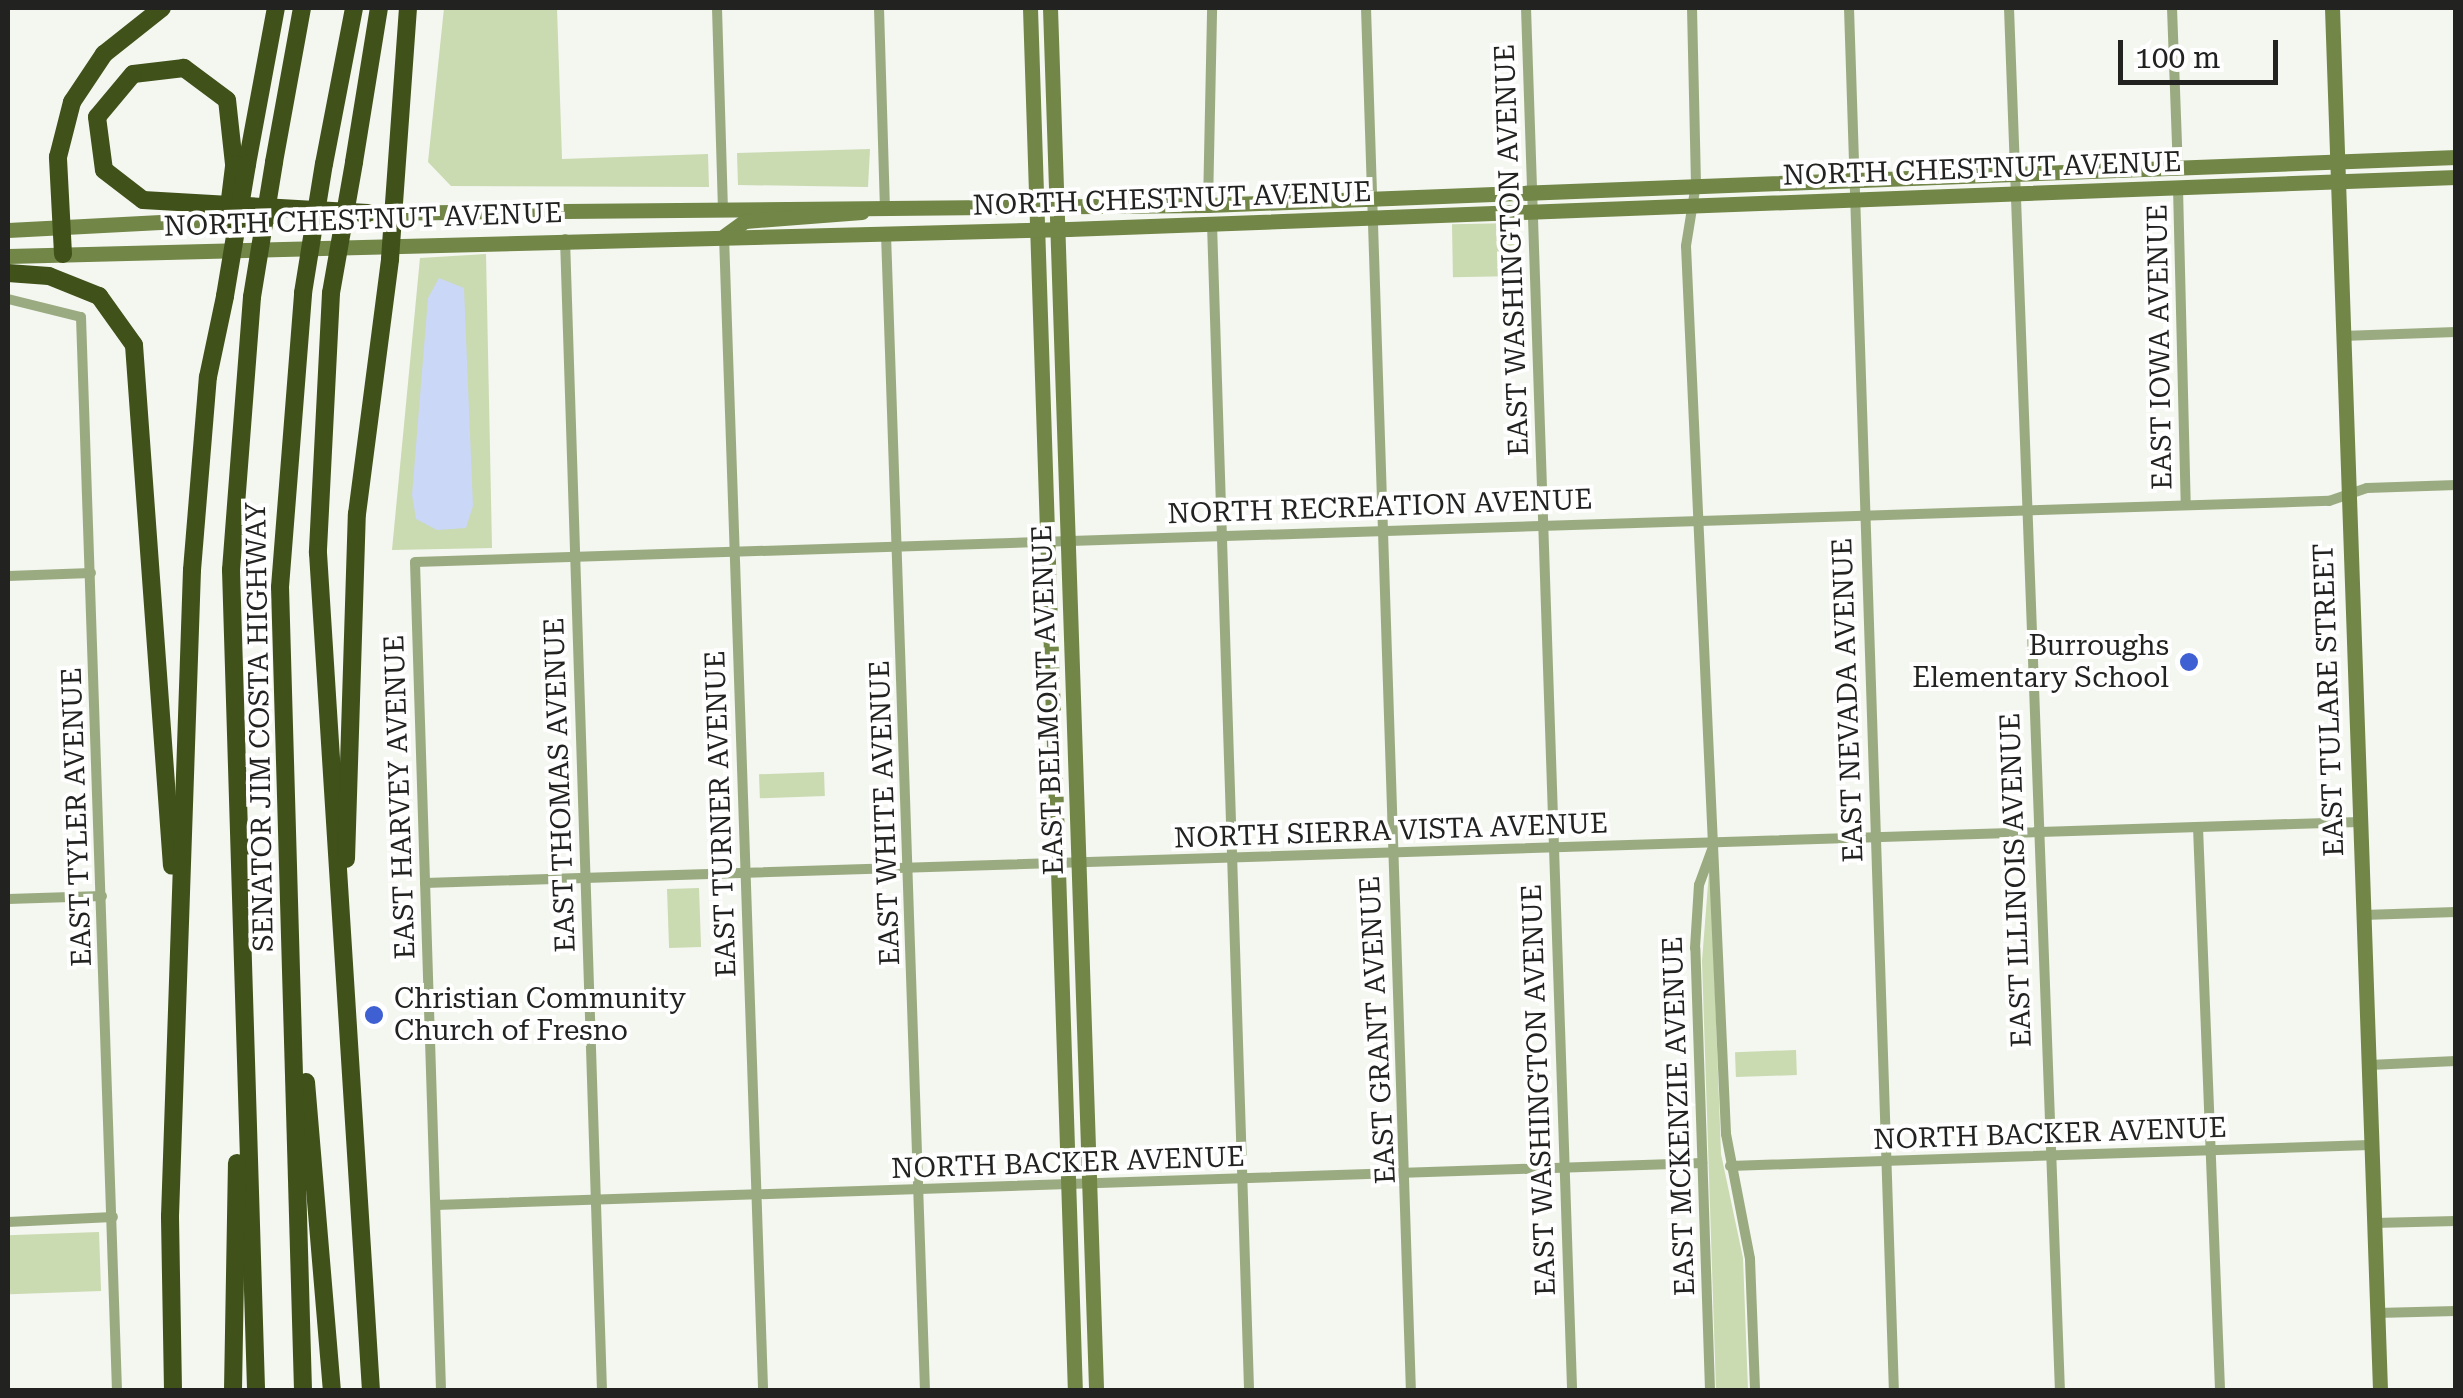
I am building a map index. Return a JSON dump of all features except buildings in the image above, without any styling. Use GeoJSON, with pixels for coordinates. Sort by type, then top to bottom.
{"type":"FeatureCollection","features":[{"type":"Feature","properties":{"kind":"highway"},"geometry":{"type":"LineString","coordinates":[[63,254],[58,157],[72,102],[104,54],[162,8]]}},
{"type":"Feature","properties":{"kind":"highway"},"geometry":{"type":"LineString","coordinates":[[174,1091],[208,377],[240,164],[276,8]]}},
{"type":"Feature","properties":{"kind":"highway","name":"SENATOR JIM COSTA HIGHWAY"},"geometry":{"type":"LineString","coordinates":[[256,1390],[231,570],[252,297],[302,8]]}},
{"type":"Feature","properties":{"kind":"highway","name":"SENATOR JIM COSTA HIGHWAY"},"geometry":{"type":"LineString","coordinates":[[303,1390],[280,587],[303,293],[354,8]]}},
{"type":"Feature","properties":{"kind":"highway"},"geometry":{"type":"LineString","coordinates":[[370,1390],[318,553],[331,292],[379,8]]}},
{"type":"Feature","properties":{"kind":"highway"},"geometry":{"type":"LineString","coordinates":[[344,952],[357,514],[392,243],[408,8]]}},
{"type":"Feature","properties":{"kind":"highway"},"geometry":{"type":"LineString","coordinates":[[240,164],[227,100],[184,68],[132,74],[96,117],[104,170],[143,200],[368,213]]}},
{"type":"Feature","properties":{"kind":"highway"},"geometry":{"type":"LineString","coordinates":[[8,273],[49,276],[99,296],[139,362],[170,772],[174,1390]]}},
{"type":"Feature","properties":{"kind":"highway"},"geometry":{"type":"LineString","coordinates":[[291,956],[332,1390]]}},
{"type":"Feature","properties":{"kind":"highway"},"geometry":{"type":"LineString","coordinates":[[234,1390],[241,958]]}},
{"type":"Feature","properties":{"kind":"main road","name":"EAST BELMONT AVENUE"},"geometry":{"type":"LineString","coordinates":[[1030,8],[1076,1390]]}},
{"type":"Feature","properties":{"kind":"main road","name":"EAST BELMONT AVENUE"},"geometry":{"type":"LineString","coordinates":[[1050,8],[1096,1390]]}},
{"type":"Feature","properties":{"kind":"main road","name":"EAST TULARE STREET"},"geometry":{"type":"LineString","coordinates":[[2332,8],[2380,1390]]}},
{"type":"Feature","properties":{"kind":"main road","name":"NORTH CHESTNUT AVENUE"},"geometry":{"type":"LineString","coordinates":[[8,230],[393,212],[1208,205],[2456,157]]}},
{"type":"Feature","properties":{"kind":"main road"},"geometry":{"type":"LineString","coordinates":[[2097,190],[2171,178],[2178,168]]}},
{"type":"Feature","properties":{"kind":"main road","name":"NORTH CHESTNUT AVENUE"},"geometry":{"type":"LineString","coordinates":[[8,256],[565,238],[1058,229],[2456,177]]}},
{"type":"Feature","properties":{"kind":"main road"},"geometry":{"type":"LineString","coordinates":[[724,236],[745,221],[834,220],[885,206]]}},
{"type":"Feature","properties":{"kind":"street"},"geometry":{"type":"LineString","coordinates":[[716,8],[723,208]]}},
{"type":"Feature","properties":{"kind":"street"},"geometry":{"type":"LineString","coordinates":[[879,8],[885,206]]}},
{"type":"Feature","properties":{"kind":"street"},"geometry":{"type":"LineString","coordinates":[[1208,205],[1212,8]]}},
{"type":"Feature","properties":{"kind":"street","name":"EAST GRANT AVENUE"},"geometry":{"type":"LineString","coordinates":[[1366,8],[1369,198],[1407,1172],[1411,1390]]}},
{"type":"Feature","properties":{"kind":"street","name":"EAST WASHINGTON AVENUE"},"geometry":{"type":"LineString","coordinates":[[1526,8],[1572,1390]]}},
{"type":"Feature","properties":{"kind":"street"},"geometry":{"type":"LineString","coordinates":[[1689,204],[1696,184],[1692,8]]}},
{"type":"Feature","properties":{"kind":"street","name":"EAST NEVADA AVENUE"},"geometry":{"type":"LineString","coordinates":[[1849,8],[1894,1390]]}},
{"type":"Feature","properties":{"kind":"street","name":"EAST ILLINOIS AVENUE"},"geometry":{"type":"LineString","coordinates":[[2009,8],[2048,1156],[2060,1390]]}},
{"type":"Feature","properties":{"kind":"street","name":"EAST IOWA AVENUE"},"geometry":{"type":"LineString","coordinates":[[2172,8],[2178,168]]}},
{"type":"Feature","properties":{"kind":"street","name":"EAST IOWA AVENUE"},"geometry":{"type":"LineString","coordinates":[[2178,188],[2186,505]]}},
{"type":"Feature","properties":{"kind":"street","name":"EAST MCKENZIE AVENUE"},"geometry":{"type":"LineString","coordinates":[[1689,204],[1726,1134],[1750,1260],[1755,1390]]}},
{"type":"Feature","properties":{"kind":"street"},"geometry":{"type":"LineString","coordinates":[[1212,224],[1250,1390]]}},
{"type":"Feature","properties":{"kind":"street","name":"EAST WHITE AVENUE"},"geometry":{"type":"LineString","coordinates":[[886,234],[925,1390]]}},
{"type":"Feature","properties":{"kind":"street","name":"EAST TURNER AVENUE"},"geometry":{"type":"LineString","coordinates":[[724,236],[763,1390]]}},
{"type":"Feature","properties":{"kind":"street","name":"EAST THOMAS AVENUE"},"geometry":{"type":"LineString","coordinates":[[565,238],[602,1390]]}},
{"type":"Feature","properties":{"kind":"street","name":"EAST TYLER AVENUE"},"geometry":{"type":"LineString","coordinates":[[8,299],[81,317],[117,1390]]}},
{"type":"Feature","properties":{"kind":"street"},"geometry":{"type":"LineString","coordinates":[[2342,336],[2456,332]]}},
{"type":"Feature","properties":{"kind":"street","name":"NORTH RECREATION AVENUE"},"geometry":{"type":"LineString","coordinates":[[415,562],[2186,505],[2456,485]]}},
{"type":"Feature","properties":{"kind":"street","name":"EAST HARVEY AVENUE"},"geometry":{"type":"LineString","coordinates":[[415,562],[441,1390]]}},
{"type":"Feature","properties":{"kind":"street"},"geometry":{"type":"LineString","coordinates":[[8,576],[91,573]]}},
{"type":"Feature","properties":{"kind":"street","name":"NORTH SIERRA VISTA AVENUE"},"geometry":{"type":"LineString","coordinates":[[425,883],[2358,822]]}},
{"type":"Feature","properties":{"kind":"street"},"geometry":{"type":"LineString","coordinates":[[2198,827],[2220,1390]]}},
{"type":"Feature","properties":{"kind":"street","name":"EAST MCKENZIE AVENUE"},"geometry":{"type":"LineString","coordinates":[[1710,1390],[1695,948],[1704,860],[1714,844]]}},
{"type":"Feature","properties":{"kind":"street"},"geometry":{"type":"LineString","coordinates":[[8,899],[102,896]]}},
{"type":"Feature","properties":{"kind":"street"},"geometry":{"type":"LineString","coordinates":[[2364,914],[2456,912]]}},
{"type":"Feature","properties":{"kind":"street"},"geometry":{"type":"LineString","coordinates":[[2369,1064],[2456,1061]]}},
{"type":"Feature","properties":{"kind":"street","name":"NORTH BACKER AVENUE"},"geometry":{"type":"LineString","coordinates":[[1730,1166],[2370,1145]]}},
{"type":"Feature","properties":{"kind":"street","name":"NORTH BACKER AVENUE"},"geometry":{"type":"LineString","coordinates":[[436,1205],[1069,1188],[1702,1163]]}},
{"type":"Feature","properties":{"kind":"street"},"geometry":{"type":"LineString","coordinates":[[8,1222],[113,1217]]}},
{"type":"Feature","properties":{"kind":"street"},"geometry":{"type":"LineString","coordinates":[[2374,1223],[2456,1220]]}},
{"type":"Feature","properties":{"kind":"street"},"geometry":{"type":"LineString","coordinates":[[2377,1314],[2456,1311]]}},
{"type":"Feature","properties":{"kind":"green space"},"geometry":{"type":"Polygon","coordinates":[[[444,8],[557,8],[562,159],[708,154],[709,187],[451,186],[428,162],[444,8]]]}},
{"type":"Feature","properties":{"kind":"green space"},"geometry":{"type":"Polygon","coordinates":[[[870,149],[868,187],[738,185],[737,153],[870,149]]]}},
{"type":"Feature","properties":{"kind":"green space"},"geometry":{"type":"Polygon","coordinates":[[[1518,223],[1519,276],[1453,277],[1452,224],[1518,223]]]}},
{"type":"Feature","properties":{"kind":"green space"},"geometry":{"type":"Polygon","coordinates":[[[486,254],[492,548],[392,550],[420,258],[486,254]]]}},
{"type":"Feature","properties":{"kind":"green space"},"geometry":{"type":"Polygon","coordinates":[[[824,772],[825,796],[760,798],[759,774],[824,772]]]}},
{"type":"Feature","properties":{"kind":"green space"},"geometry":{"type":"Polygon","coordinates":[[[1710,859],[1721,1154],[1743,1258],[1748,1390],[1716,1390],[1702,961],[1710,859]]]}},
{"type":"Feature","properties":{"kind":"green space"},"geometry":{"type":"Polygon","coordinates":[[[699,888],[701,947],[669,948],[667,889],[699,888]]]}},
{"type":"Feature","properties":{"kind":"green space"},"geometry":{"type":"Polygon","coordinates":[[[1796,1050],[1797,1075],[1736,1077],[1735,1052],[1796,1050]]]}},
{"type":"Feature","properties":{"kind":"green space"},"geometry":{"type":"Polygon","coordinates":[[[99,1232],[101,1291],[10,1294],[8,1235],[99,1232]]]}},
{"type":"Feature","properties":{"kind":"water"},"geometry":{"type":"Polygon","coordinates":[[[439,278],[464,288],[473,506],[466,528],[437,530],[416,519],[412,495],[428,298],[439,278]]]}},
{"type":"Feature","properties":{"kind":"place","name":"Burroughs Elementary School"},"geometry":{"type":"Point","coordinates":[2189,662]}},
{"type":"Feature","properties":{"kind":"place","name":"Christian Community Church of Fresno"},"geometry":{"type":"Point","coordinates":[374,1015]}}]}
